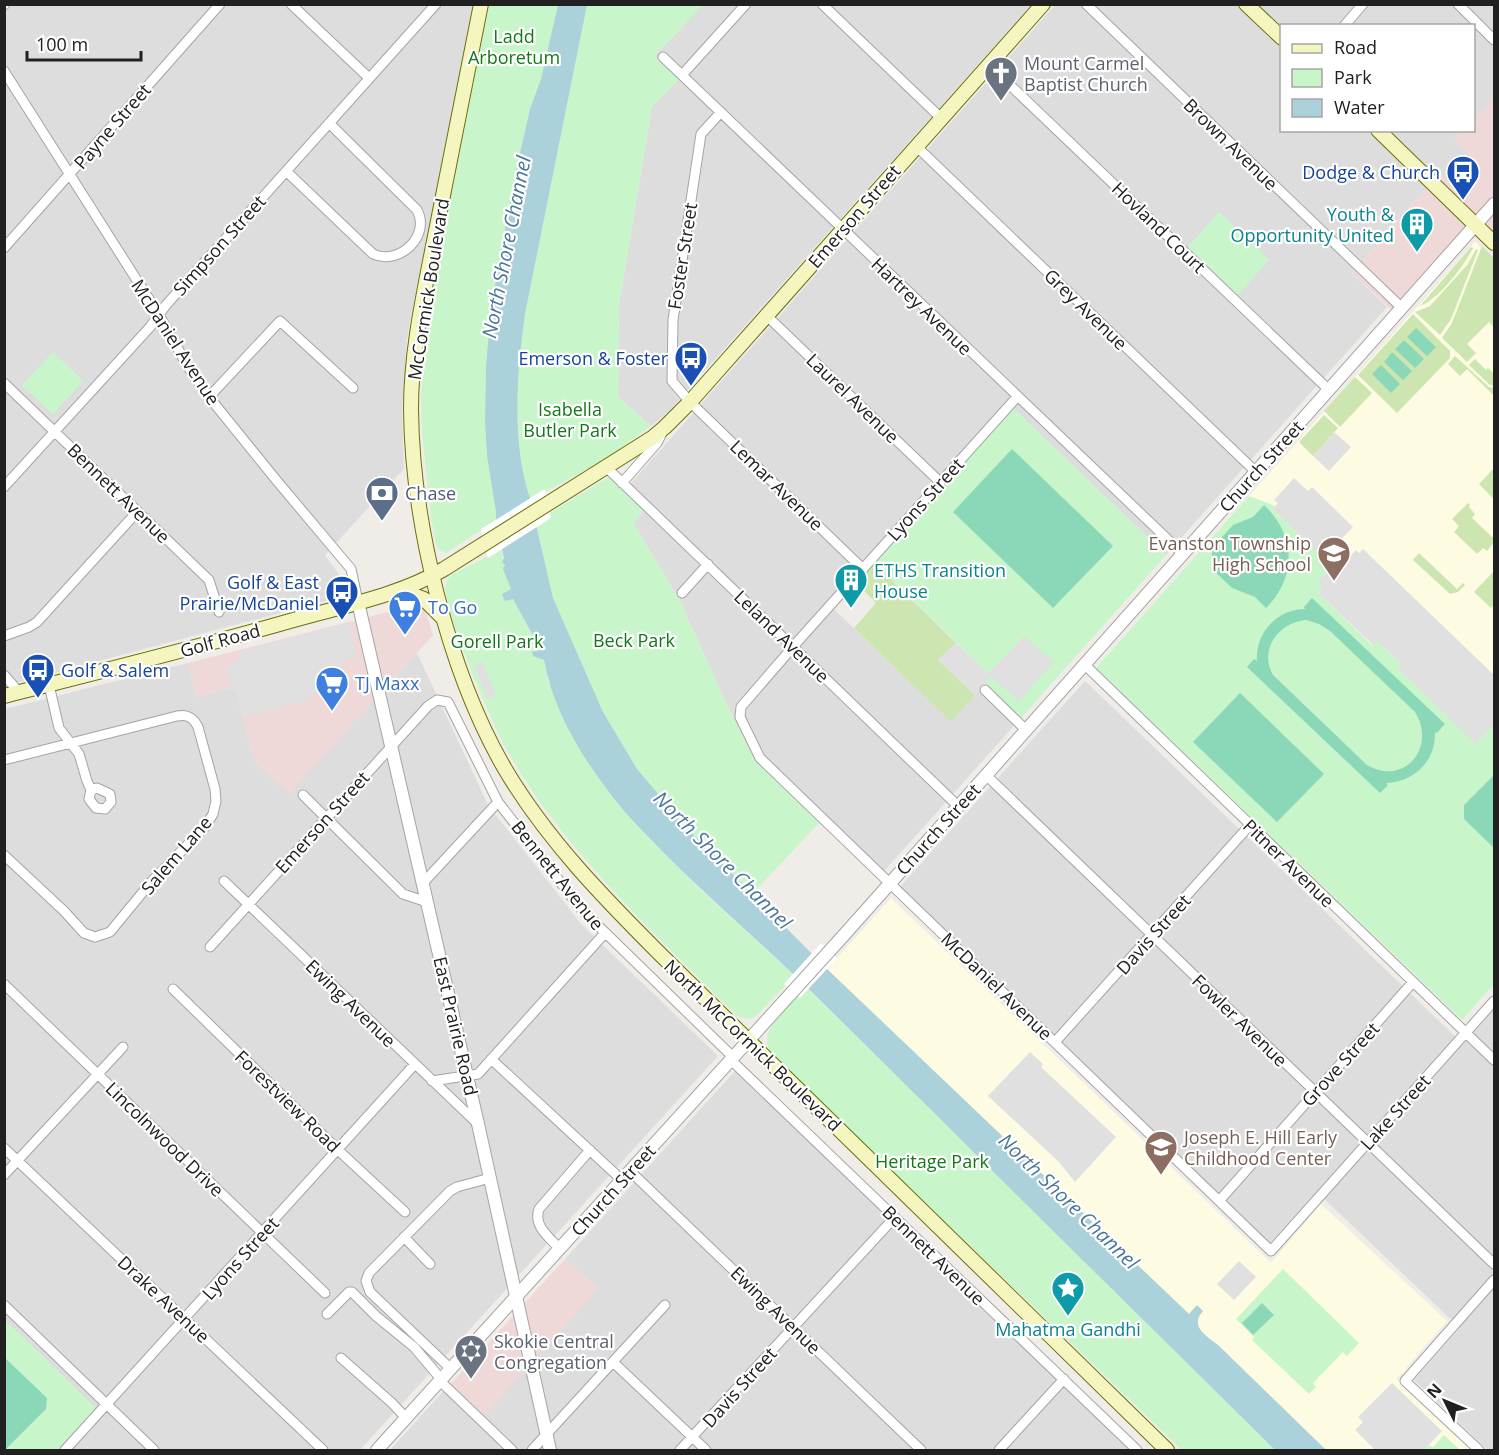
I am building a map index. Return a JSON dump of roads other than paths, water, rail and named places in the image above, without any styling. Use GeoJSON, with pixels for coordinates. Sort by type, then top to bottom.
{"type":"FeatureCollection","features":[{"type":"Feature","properties":{"kind":"main road","name":"McCormick Boulevard"},"geometry":{"type":"LineString","coordinates":[[432,576],[417,485],[411,410],[413,368],[424,290],[481,4]]}},
{"type":"Feature","properties":{"kind":"main road"},"geometry":{"type":"LineString","coordinates":[[1246,4],[1280,37]]}},
{"type":"Feature","properties":{"kind":"main road","name":"Emerson Street"},"geometry":{"type":"LineString","coordinates":[[432,576],[606,467],[665,427],[690,402],[989,65],[1038,6]]}},
{"type":"Feature","properties":{"kind":"main road"},"geometry":{"type":"LineString","coordinates":[[1380,132],[1494,243]]}},
{"type":"Feature","properties":{"kind":"main road","name":"Golf Road"},"geometry":{"type":"LineString","coordinates":[[4,696],[230,638],[400,590],[432,576]]}},
{"type":"Feature","properties":{"kind":"main road","name":"North McCormick Boulevard"},"geometry":{"type":"LineString","coordinates":[[432,576],[461,674],[491,743],[525,801],[569,859],[638,932],[748,1041],[1167,1450]]}},
{"type":"Feature","properties":{"kind":"main road"},"geometry":{"type":"LineString","coordinates":[[400,590],[426,600],[445,620]]}},
{"type":"Feature","properties":{"kind":"street","name":"Payne Street"},"geometry":{"type":"LineString","coordinates":[[4,248],[220,4]]}},
{"type":"Feature","properties":{"kind":"street"},"geometry":{"type":"LineString","coordinates":[[291,4],[369,78]]}},
{"type":"Feature","properties":{"kind":"street","name":"Simpson Street"},"geometry":{"type":"LineString","coordinates":[[4,487],[150,327],[435,4]]}},
{"type":"Feature","properties":{"kind":"street"},"geometry":{"type":"LineString","coordinates":[[682,75],[746,4]]}},
{"type":"Feature","properties":{"kind":"street"},"geometry":{"type":"LineString","coordinates":[[822,4],[941,118]]}},
{"type":"Feature","properties":{"kind":"street","name":"Brown Avenue"},"geometry":{"type":"LineString","coordinates":[[1086,4],[1402,308]]}},
{"type":"Feature","properties":{"kind":"street"},"geometry":{"type":"LineString","coordinates":[[1346,24],[1363,4]]}},
{"type":"Feature","properties":{"kind":"street"},"geometry":{"type":"LineString","coordinates":[[1458,4],[1494,40]]}},
{"type":"Feature","properties":{"kind":"street","name":"Hartrey Avenue"},"geometry":{"type":"LineString","coordinates":[[663,57],[1183,554]]}},
{"type":"Feature","properties":{"kind":"street","name":"Hovland Court"},"geometry":{"type":"LineString","coordinates":[[989,65],[1329,390]]}},
{"type":"Feature","properties":{"kind":"street","name":"McDaniel Avenue"},"geometry":{"type":"LineString","coordinates":[[4,71],[159,315],[188,367],[209,397],[351,569],[358,602]]}},
{"type":"Feature","properties":{"kind":"street","name":"Foster Street"},"geometry":{"type":"LineString","coordinates":[[690,402],[672,381],[673,320],[701,134],[721,112]]}},
{"type":"Feature","properties":{"kind":"street"},"geometry":{"type":"LineString","coordinates":[[286,171],[374,254],[380,257],[393,256],[406,251],[412,245],[420,231],[421,224],[417,210],[329,123]]}},
{"type":"Feature","properties":{"kind":"street","name":"Grey Avenue"},"geometry":{"type":"LineString","coordinates":[[916,146],[1256,472]]}},
{"type":"Feature","properties":{"kind":"street","name":"Church Street"},"geometry":{"type":"LineString","coordinates":[[377,1450],[890,883],[1494,204]]}},
{"type":"Feature","properties":{"kind":"street","name":"Laurel Avenue"},"geometry":{"type":"LineString","coordinates":[[766,315],[940,482]]}},
{"type":"Feature","properties":{"kind":"street"},"geometry":{"type":"LineString","coordinates":[[209,397],[280,321],[353,388]]}},
{"type":"Feature","properties":{"kind":"street","name":"Bennett Avenue"},"geometry":{"type":"LineString","coordinates":[[4,383],[209,580],[219,612]]}},
{"type":"Feature","properties":{"kind":"street","name":"Lyons Street"},"geometry":{"type":"LineString","coordinates":[[740,711],[793,646],[1017,397]]}},
{"type":"Feature","properties":{"kind":"street","name":"Lemar Avenue"},"geometry":{"type":"LineString","coordinates":[[690,402],[863,568]]}},
{"type":"Feature","properties":{"kind":"street","name":"Emerson Street"},"geometry":{"type":"LineString","coordinates":[[622,483],[657,443],[665,427]]}},
{"type":"Feature","properties":{"kind":"street","name":"Leland Avenue"},"geometry":{"type":"LineString","coordinates":[[606,467],[958,806]]}},
{"type":"Feature","properties":{"kind":"street"},"geometry":{"type":"LineString","coordinates":[[4,636],[37,622],[137,512]]}},
{"type":"Feature","properties":{"kind":"street"},"geometry":{"type":"LineString","coordinates":[[682,592],[708,564]]}},
{"type":"Feature","properties":{"kind":"street","name":"East Prairie Road"},"geometry":{"type":"LineString","coordinates":[[358,602],[467,1075],[550,1450]]}},
{"type":"Feature","properties":{"kind":"street","name":"Pitner Avenue"},"geometry":{"type":"LineString","coordinates":[[1084,664],[1494,1060]]}},
{"type":"Feature","properties":{"kind":"street"},"geometry":{"type":"LineString","coordinates":[[4,675],[19,693]]}},
{"type":"Feature","properties":{"kind":"street"},"geometry":{"type":"LineString","coordinates":[[49,685],[59,728],[79,754],[87,781],[92,789]]}},
{"type":"Feature","properties":{"kind":"street"},"geometry":{"type":"LineString","coordinates":[[985,690],[1026,730]]}},
{"type":"Feature","properties":{"kind":"street","name":"Bennett Avenue"},"geometry":{"type":"LineString","coordinates":[[437,700],[448,702],[498,802],[582,910],[1137,1450]]}},
{"type":"Feature","properties":{"kind":"street","name":"Emerson Street"},"geometry":{"type":"LineString","coordinates":[[210,947],[391,746],[428,706],[437,700]]}},
{"type":"Feature","properties":{"kind":"street","name":"McDaniel Avenue"},"geometry":{"type":"LineString","coordinates":[[740,711],[740,717],[760,758],[1271,1251]]}},
{"type":"Feature","properties":{"kind":"street","name":"Salem Lane"},"geometry":{"type":"LineString","coordinates":[[4,760],[183,715],[190,717],[198,727],[215,789],[216,801],[210,820],[152,881],[114,928],[100,936],[89,936],[84,933],[64,910],[4,855]]}},
{"type":"Feature","properties":{"kind":"street","name":"Fowler Avenue"},"geometry":{"type":"LineString","coordinates":[[986,775],[1494,1264]]}},
{"type":"Feature","properties":{"kind":"street"},"geometry":{"type":"LineString","coordinates":[[303,795],[403,894],[427,902]]}},
{"type":"Feature","properties":{"kind":"street"},"geometry":{"type":"LineString","coordinates":[[423,883],[498,802]]}},
{"type":"Feature","properties":{"kind":"street","name":"Davis Street"},"geometry":{"type":"LineString","coordinates":[[1055,1042],[1250,825]]}},
{"type":"Feature","properties":{"kind":"street","name":"Ewing Avenue"},"geometry":{"type":"LineString","coordinates":[[224,881],[478,1125]]}},
{"type":"Feature","properties":{"kind":"street"},"geometry":{"type":"LineString","coordinates":[[432,1081],[478,1074],[605,933]]}},
{"type":"Feature","properties":{"kind":"street","name":"Grove Street"},"geometry":{"type":"LineString","coordinates":[[1219,1201],[1413,982]]}},
{"type":"Feature","properties":{"kind":"street","name":"Lincolnwood Drive"},"geometry":{"type":"LineString","coordinates":[[4,984],[325,1293]]}},
{"type":"Feature","properties":{"kind":"street","name":"Forestview Road"},"geometry":{"type":"LineString","coordinates":[[173,989],[405,1212]]}},
{"type":"Feature","properties":{"kind":"street","name":"Lake Street"},"geometry":{"type":"LineString","coordinates":[[1271,1251],[1494,1001]]}},
{"type":"Feature","properties":{"kind":"street"},"geometry":{"type":"LineString","coordinates":[[4,1175],[123,1047]]}},
{"type":"Feature","properties":{"kind":"street","name":"Ewing Avenue"},"geometry":{"type":"LineString","coordinates":[[491,1059],[590,1150],[626,1175],[794,1327],[921,1450]]}},
{"type":"Feature","properties":{"kind":"street","name":"Lyons Street"},"geometry":{"type":"LineString","coordinates":[[65,1450],[415,1064]]}},
{"type":"Feature","properties":{"kind":"street","name":"Drake Avenue"},"geometry":{"type":"LineString","coordinates":[[4,1148],[323,1450]]}},
{"type":"Feature","properties":{"kind":"street"},"geometry":{"type":"LineString","coordinates":[[560,1249],[540,1226],[536,1217],[539,1209],[590,1150]]}},
{"type":"Feature","properties":{"kind":"street"},"geometry":{"type":"LineString","coordinates":[[451,1369],[370,1292],[366,1281],[369,1273],[457,1186],[490,1178]]}},
{"type":"Feature","properties":{"kind":"street","name":"Davis Street"},"geometry":{"type":"LineString","coordinates":[[680,1450],[895,1217]]}},
{"type":"Feature","properties":{"kind":"street"},"geometry":{"type":"LineString","coordinates":[[404,1237],[430,1264]]}},
{"type":"Feature","properties":{"kind":"street"},"geometry":{"type":"LineString","coordinates":[[1479,1450],[1405,1381],[1494,1280]]}},
{"type":"Feature","properties":{"kind":"street"},"geometry":{"type":"LineString","coordinates":[[327,1314],[349,1292],[352,1292],[376,1316],[414,1347],[441,1380],[512,1450]]}},
{"type":"Feature","properties":{"kind":"street"},"geometry":{"type":"LineString","coordinates":[[4,1305],[154,1450]]}},
{"type":"Feature","properties":{"kind":"street"},"geometry":{"type":"LineString","coordinates":[[532,1450],[665,1305]]}},
{"type":"Feature","properties":{"kind":"street"},"geometry":{"type":"LineString","coordinates":[[341,1358],[406,1418]]}},
{"type":"Feature","properties":{"kind":"street"},"geometry":{"type":"LineString","coordinates":[[613,1362],[706,1450]]}},
{"type":"Feature","properties":{"kind":"street"},"geometry":{"type":"LineString","coordinates":[[999,1450],[1064,1379]]}},
{"type":"Feature","properties":{"kind":"water","name":"North Shore Channel"},"geometry":{"type":"Polygon","coordinates":[[[558,5],[587,5],[525,314],[518,383],[518,430],[524,476],[553,598],[603,712],[637,769],[688,829],[827,969],[1189,1314],[1197,1305],[1203,1311],[1199,1316],[1198,1326],[1204,1334],[1326,1450],[1275,1450],[818,998],[663,852],[612,795],[575,741],[556,701],[544,660],[533,656],[532,652],[541,650],[513,599],[505,601],[502,594],[511,589],[503,569],[505,565],[502,562],[504,558],[487,456],[485,422],[486,365],[491,308],[515,175],[558,5]]]}},
{"type":"Feature","properties":{"kind":"place","name":"Mount Carmel Baptist Church"},"geometry":{"type":"Point","coordinates":[1001,102]}},
{"type":"Feature","properties":{"kind":"place","name":"Dodge & Church"},"geometry":{"type":"Point","coordinates":[1463,201]}},
{"type":"Feature","properties":{"kind":"place","name":"Youth & Opportunity United"},"geometry":{"type":"Point","coordinates":[1417,253]}},
{"type":"Feature","properties":{"kind":"place","name":"Emerson & Foster"},"geometry":{"type":"Point","coordinates":[691,387]}},
{"type":"Feature","properties":{"kind":"place","name":"Chase"},"geometry":{"type":"Point","coordinates":[382,522]}},
{"type":"Feature","properties":{"kind":"place","name":"Evanston Township High School"},"geometry":{"type":"Point","coordinates":[1334,582]}},
{"type":"Feature","properties":{"kind":"place","name":"ETHS Transition House"},"geometry":{"type":"Point","coordinates":[851,609]}},
{"type":"Feature","properties":{"kind":"place","name":"Golf & East Prairie/McDaniel"},"geometry":{"type":"Point","coordinates":[342,621]}},
{"type":"Feature","properties":{"kind":"place","name":"To Go"},"geometry":{"type":"Point","coordinates":[405,636]}},
{"type":"Feature","properties":{"kind":"place","name":"Golf & Salem"},"geometry":{"type":"Point","coordinates":[38,699]}},
{"type":"Feature","properties":{"kind":"place","name":"TJ Maxx"},"geometry":{"type":"Point","coordinates":[332,712]}},
{"type":"Feature","properties":{"kind":"place","name":"Joseph E. Hill Early Childhood Center"},"geometry":{"type":"Point","coordinates":[1161,1176]}},
{"type":"Feature","properties":{"kind":"place","name":"Mahatma Gandhi"},"geometry":{"type":"Point","coordinates":[1068,1317]}},
{"type":"Feature","properties":{"kind":"place","name":"Skokie Central Congregation"},"geometry":{"type":"Point","coordinates":[471,1380]}},
{"type":"Feature","properties":{"kind":"park label","name":"Ladd Arboretum"},"geometry":{"type":"Point","coordinates":[514,46]}},
{"type":"Feature","properties":{"kind":"park label","name":"Isabella Butler Park"},"geometry":{"type":"Point","coordinates":[570,419]}},
{"type":"Feature","properties":{"kind":"park label","name":"Beck Park"},"geometry":{"type":"Point","coordinates":[634,640]}},
{"type":"Feature","properties":{"kind":"park label","name":"Gorell Park"},"geometry":{"type":"Point","coordinates":[497,641]}},
{"type":"Feature","properties":{"kind":"park label","name":"Heritage Park"},"geometry":{"type":"Point","coordinates":[932,1161]}}]}
